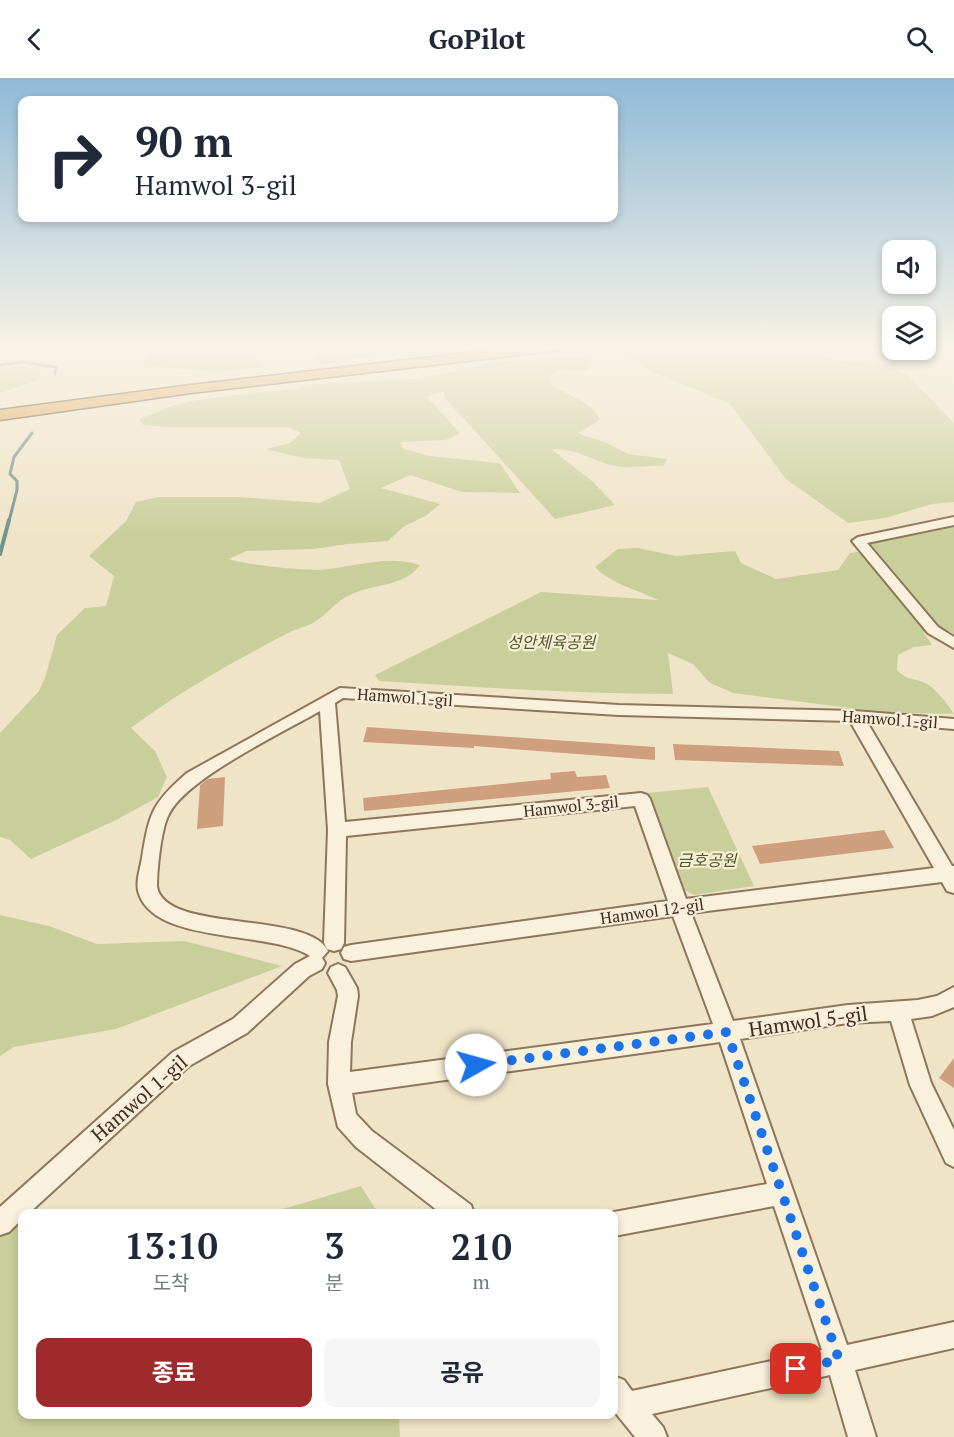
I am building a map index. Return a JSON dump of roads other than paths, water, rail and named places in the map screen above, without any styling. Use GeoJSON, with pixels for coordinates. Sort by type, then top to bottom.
{"type":"FeatureCollection","features":[{"type":"Feature","properties":{"kind":"highway"},"geometry":{"type":"LineString","coordinates":[[0,415],[39,409]]}},
{"type":"Feature","properties":{"kind":"street"},"geometry":{"type":"LineString","coordinates":[[954,521],[858,542],[933,630],[954,643]]}},
{"type":"Feature","properties":{"kind":"street","name":"Hamwol 1-gil"},"geometry":{"type":"LineString","coordinates":[[329,952],[300,940],[207,925],[172,914],[156,905],[149,897],[147,886],[154,833],[161,810],[178,791],[193,777],[340,693],[619,710],[855,716],[954,724]]}},
{"type":"Feature","properties":{"kind":"street"},"geometry":{"type":"LineString","coordinates":[[327,702],[337,830],[329,952],[350,963],[338,973],[347,988],[348,996],[340,1042],[339,1083],[346,1119],[364,1139],[455,1209]]}},
{"type":"Feature","properties":{"kind":"street"},"geometry":{"type":"LineString","coordinates":[[855,716],[885,770],[952,878]]}},
{"type":"Feature","properties":{"kind":"street","name":"Hamwol 3-gil"},"geometry":{"type":"LineString","coordinates":[[337,830],[641,799],[727,1032],[839,1360],[862,1437]]}},
{"type":"Feature","properties":{"kind":"street","name":"Hamwol 12-gil"},"geometry":{"type":"LineString","coordinates":[[329,952],[679,907],[952,878]]}},
{"type":"Feature","properties":{"kind":"street","name":"Hamwol 1-gil"},"geometry":{"type":"LineString","coordinates":[[0,1223],[181,1059],[240,1026],[302,970],[329,952]]}},
{"type":"Feature","properties":{"kind":"street","name":"Hamwol 5-gil"},"geometry":{"type":"LineString","coordinates":[[339,1083],[868,1011],[898,1011],[946,1002],[954,996]]}},
{"type":"Feature","properties":{"kind":"street"},"geometry":{"type":"LineString","coordinates":[[898,1011],[921,1085],[954,1155]]}},
{"type":"Feature","properties":{"kind":"street"},"geometry":{"type":"LineString","coordinates":[[618,1223],[781,1193]]}},
{"type":"Feature","properties":{"kind":"street"},"geometry":{"type":"LineString","coordinates":[[620,1398],[839,1360],[954,1335]]}},
{"type":"Feature","properties":{"kind":"street"},"geometry":{"type":"LineString","coordinates":[[620,1398],[653,1437]]}},
{"type":"Feature","properties":{"kind":"waterway"},"geometry":{"type":"LineString","coordinates":[[9,521],[17,490],[17,481],[10,474],[14,457],[32,433]]}},
{"type":"Feature","properties":{"kind":"waterway"},"geometry":{"type":"LineString","coordinates":[[0,554],[9,520]]}},
{"type":"Feature","properties":{"kind":"park label","name":"성안체육공원"},"geometry":{"type":"Point","coordinates":[551,642]}},
{"type":"Feature","properties":{"kind":"park label","name":"금호공원"},"geometry":{"type":"Point","coordinates":[707,860]}}]}
